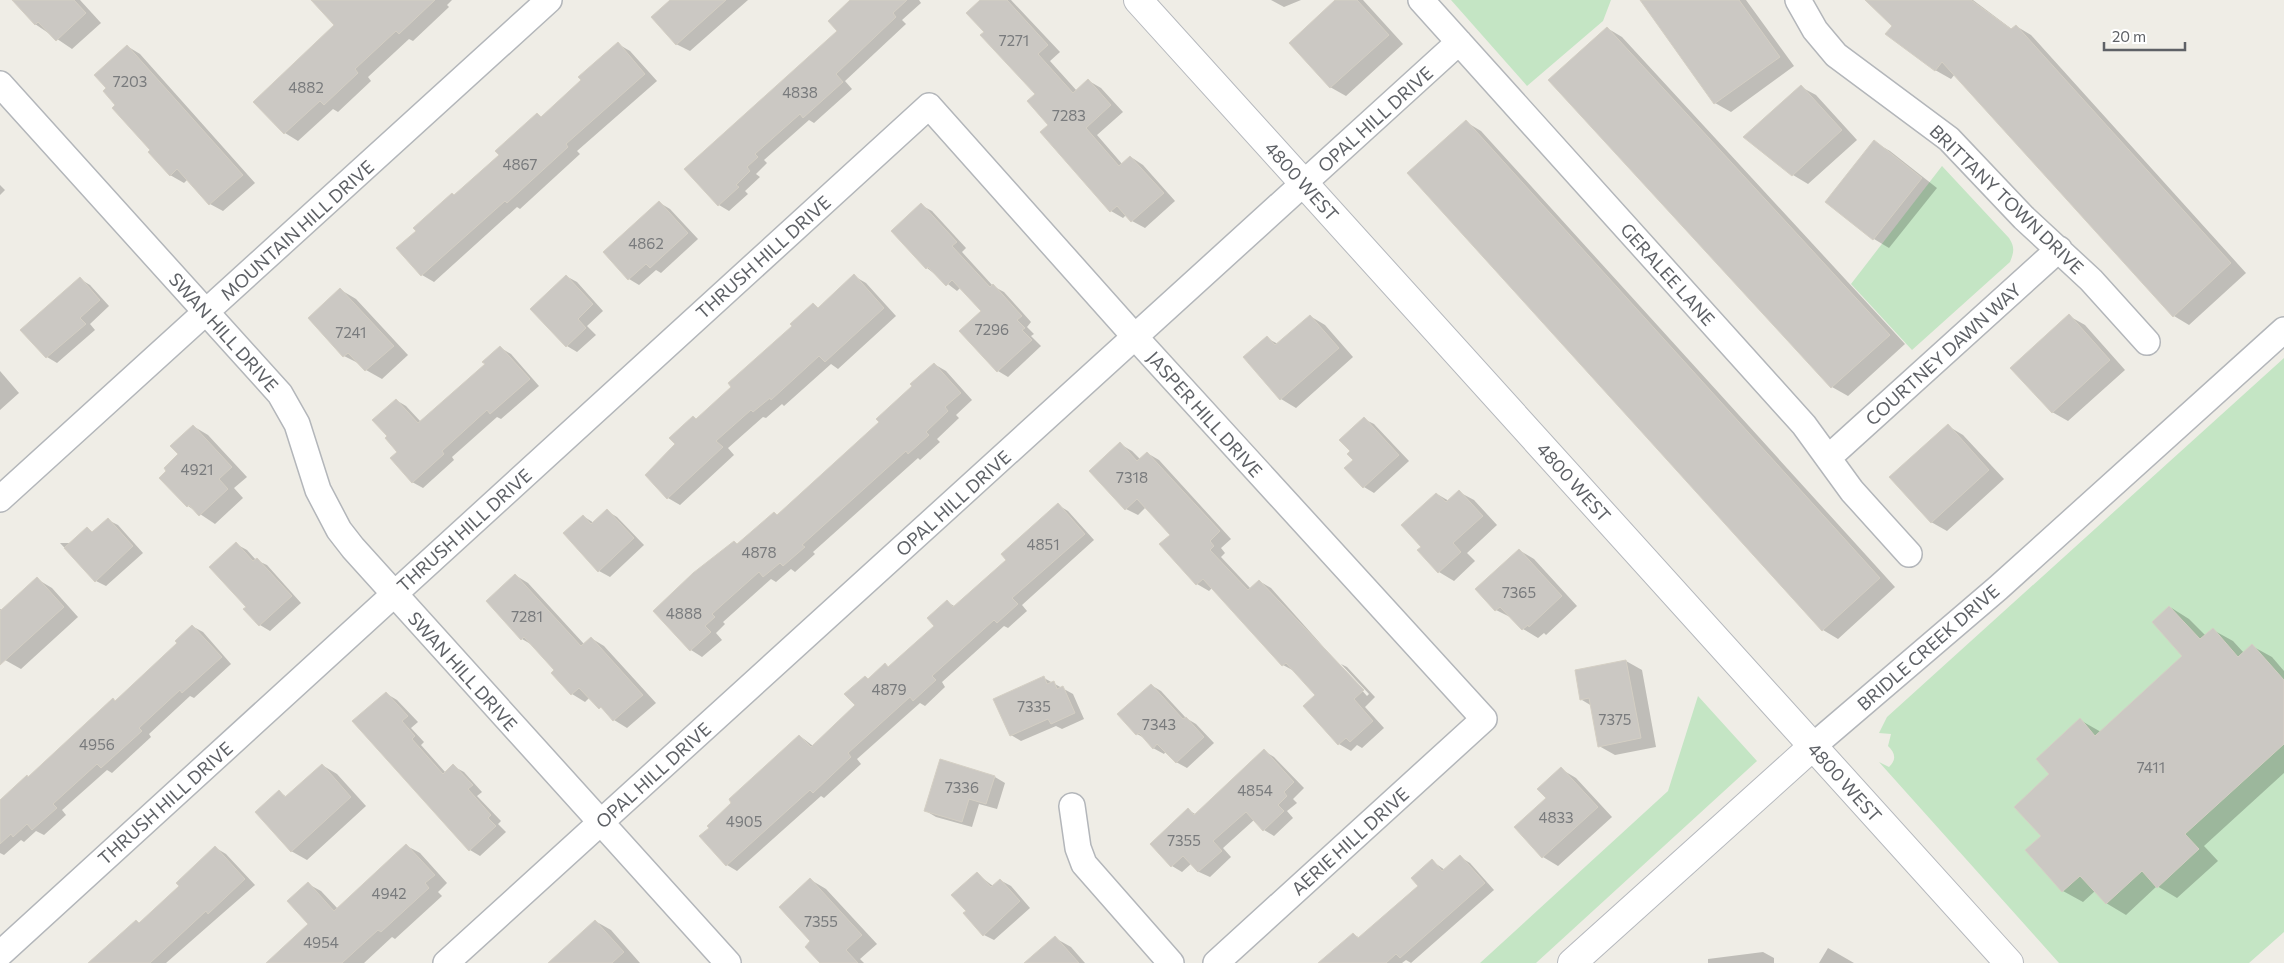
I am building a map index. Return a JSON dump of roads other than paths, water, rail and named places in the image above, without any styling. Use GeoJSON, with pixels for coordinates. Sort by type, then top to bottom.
{"type":"FeatureCollection","features":[{"type":"Feature","properties":{"kind":"main road","name":"4800 WEST"},"geometry":{"type":"LineString","coordinates":[[1138,0],[2009,963]]}},
{"type":"Feature","properties":{"kind":"main road","name":"BRIDLE CREEK DRIVE"},"geometry":{"type":"LineString","coordinates":[[1572,963],[1812,747]]}},
{"type":"Feature","properties":{"kind":"street","name":"MOUNTAIN HILL DRIVE"},"geometry":{"type":"LineString","coordinates":[[0,499],[549,0]]}},
{"type":"Feature","properties":{"kind":"street","name":"GERALEE LANE"},"geometry":{"type":"LineString","coordinates":[[1420,0],[1804,425],[1852,490],[1909,554]]}},
{"type":"Feature","properties":{"kind":"street","name":"BRITTANY TOWN DRIVE"},"geometry":{"type":"LineString","coordinates":[[1798,0],[1815,30],[1836,55],[1950,139],[2024,218],[2059,250],[2147,342]]}},
{"type":"Feature","properties":{"kind":"street","name":"OPAL HILL DRIVE"},"geometry":{"type":"LineString","coordinates":[[446,963],[1136,338],[1459,42]]}},
{"type":"Feature","properties":{"kind":"street","name":"SWAN HILL DRIVE"},"geometry":{"type":"LineString","coordinates":[[0,84],[280,394],[297,424],[318,490],[328,511],[353,548],[728,963]]}},
{"type":"Feature","properties":{"kind":"street","name":"JASPER HILL DRIVE"},"geometry":{"type":"LineString","coordinates":[[929,106],[1136,338],[1484,719]]}},
{"type":"Feature","properties":{"kind":"street","name":"THRUSH HILL DRIVE"},"geometry":{"type":"LineString","coordinates":[[0,954],[929,106]]}},
{"type":"Feature","properties":{"kind":"street","name":"COURTNEY DAWN WAY"},"geometry":{"type":"LineString","coordinates":[[1828,458],[2059,250]]}},
{"type":"Feature","properties":{"kind":"street","name":"BRIDLE CREEK DRIVE"},"geometry":{"type":"LineString","coordinates":[[1812,747],[1998,588],[2284,330]]}},
{"type":"Feature","properties":{"kind":"street","name":"AERIE HILL DRIVE"},"geometry":{"type":"LineString","coordinates":[[1216,963],[1484,719]]}},
{"type":"Feature","properties":{"kind":"street"},"geometry":{"type":"LineString","coordinates":[[1072,806],[1078,848],[1088,871],[1171,963]]}}]}
